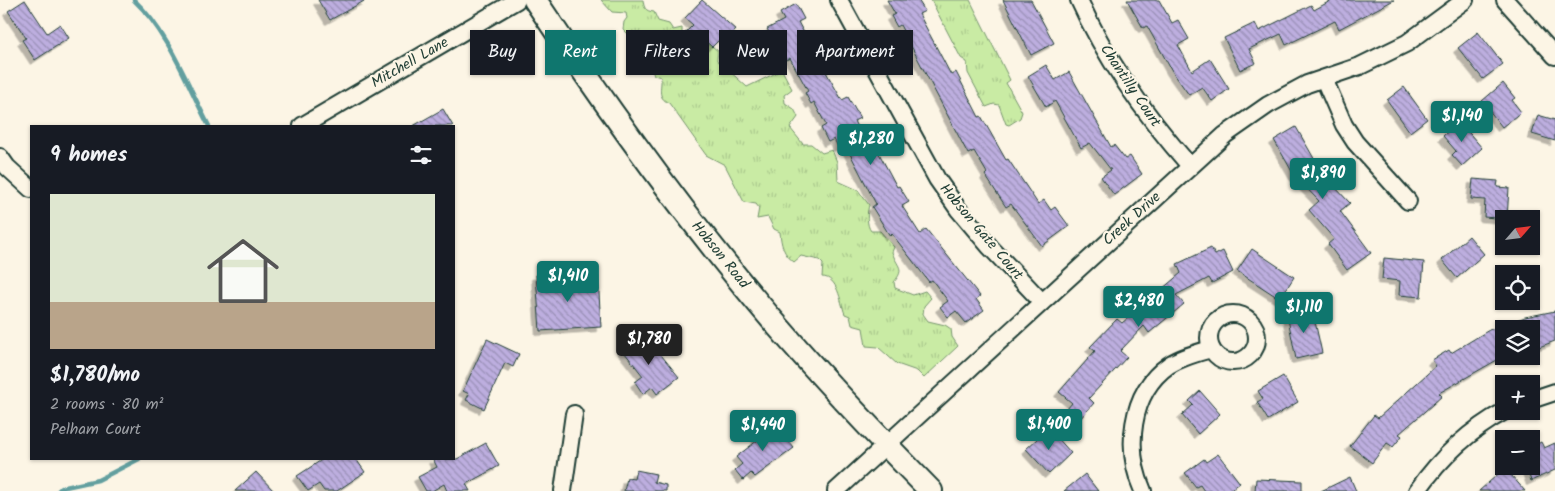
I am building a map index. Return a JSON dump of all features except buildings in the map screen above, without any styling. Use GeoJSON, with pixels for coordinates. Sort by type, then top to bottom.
{"type":"FeatureCollection","features":[{"type":"Feature","properties":{"kind":"main road","name":"Hobson Road"},"geometry":{"type":"LineString","coordinates":[[534,0],[592,85],[700,231],[774,321],[886,446],[931,491]]}},
{"type":"Feature","properties":{"kind":"street","name":"Mitchell Lane"},"geometry":{"type":"LineString","coordinates":[[304,125],[518,0]]}},
{"type":"Feature","properties":{"kind":"street","name":"Hobson Gate Court"},"geometry":{"type":"LineString","coordinates":[[839,0],[937,179],[958,209],[990,247],[1042,302]]}},
{"type":"Feature","properties":{"kind":"street","name":"Chantilly Court"},"geometry":{"type":"LineString","coordinates":[[1079,0],[1097,38],[1118,74],[1170,143],[1190,166]]}},
{"type":"Feature","properties":{"kind":"street","name":"Creek Drive"},"geometry":{"type":"LineString","coordinates":[[836,491],[1225,135],[1268,105],[1307,84],[1376,59],[1407,42],[1465,0]]}},
{"type":"Feature","properties":{"kind":"street"},"geometry":{"type":"LineString","coordinates":[[1505,0],[1555,56]]}},
{"type":"Feature","properties":{"kind":"street"},"geometry":{"type":"LineString","coordinates":[[1324,79],[1344,125],[1355,142],[1408,202]]}},
{"type":"Feature","properties":{"kind":"street"},"geometry":{"type":"LineString","coordinates":[[0,157],[7,167],[30,187]]}},
{"type":"Feature","properties":{"kind":"street"},"geometry":{"type":"LineString","coordinates":[[1144,491],[1133,461],[1133,433],[1137,410],[1154,380],[1167,367],[1186,357],[1212,348]]}},
{"type":"Feature","properties":{"kind":"street"},"geometry":{"type":"LineString","coordinates":[[1540,397],[1555,392]]}},
{"type":"Feature","properties":{"kind":"street"},"geometry":{"type":"LineString","coordinates":[[564,491],[574,414]]}},
{"type":"Feature","properties":{"kind":"street"},"geometry":{"type":"LineString","coordinates":[[1417,491],[1433,469],[1463,439],[1495,418]]}},
{"type":"Feature","properties":{"kind":"green space"},"geometry":{"type":"Polygon","coordinates":[[[601,0],[643,0],[646,9],[654,12],[658,21],[669,24],[673,30],[626,30],[626,32],[623,29],[627,18],[626,13],[612,12],[601,0]]]}},
{"type":"Feature","properties":{"kind":"green space"},"geometry":{"type":"Polygon","coordinates":[[[931,0],[970,0],[1010,80],[1006,83],[1022,112],[1020,118],[1009,125],[1006,124],[999,105],[994,104],[986,107],[968,73],[967,62],[961,58],[931,0]]]}},
{"type":"Feature","properties":{"kind":"green space"},"geometry":{"type":"Polygon","coordinates":[[[709,44],[718,51],[719,75],[734,75],[747,87],[772,75],[785,75],[792,89],[784,95],[785,103],[794,109],[798,117],[790,128],[803,144],[811,144],[822,153],[832,150],[837,162],[838,181],[858,190],[869,205],[867,215],[869,228],[871,231],[880,231],[894,247],[892,252],[900,270],[894,282],[895,288],[913,295],[925,291],[931,298],[924,306],[923,314],[928,321],[945,325],[951,329],[952,337],[958,346],[924,378],[917,371],[897,364],[878,347],[866,346],[863,328],[852,325],[850,316],[845,314],[835,285],[832,281],[822,277],[823,264],[819,260],[801,256],[794,262],[787,256],[782,245],[780,232],[774,229],[768,217],[757,219],[759,208],[756,204],[744,202],[725,165],[706,155],[669,103],[662,98],[660,92],[661,77],[654,75],[709,75],[709,44]]]}},
{"type":"Feature","properties":{"kind":"waterway"},"geometry":{"type":"LineString","coordinates":[[134,0],[146,13],[167,43],[209,125]]}},
{"type":"Feature","properties":{"kind":"waterway"},"geometry":{"type":"LineString","coordinates":[[58,491],[61,488],[98,480],[137,460]]}}]}
